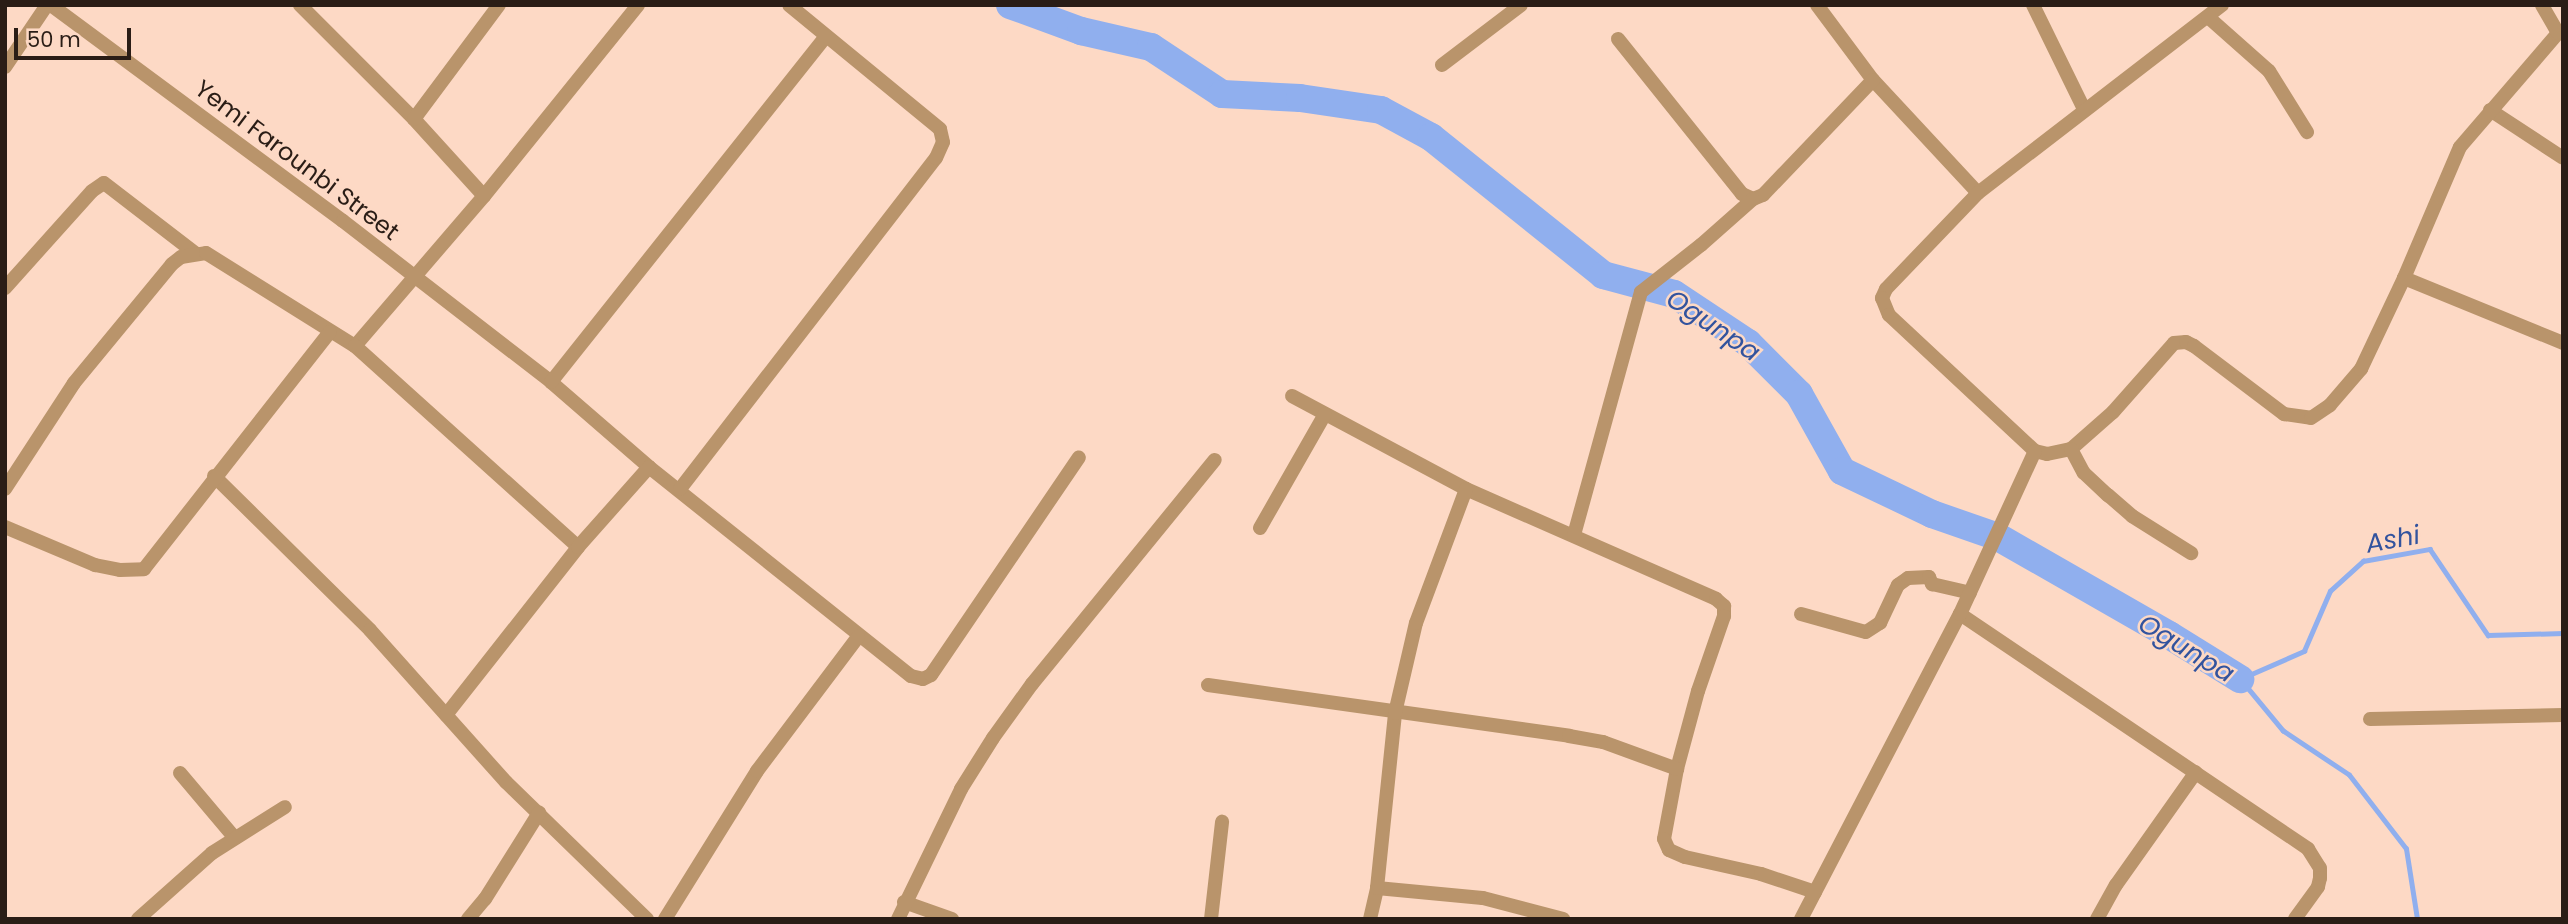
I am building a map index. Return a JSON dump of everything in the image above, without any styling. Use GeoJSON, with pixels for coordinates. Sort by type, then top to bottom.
{"type":"FeatureCollection","features":[{"type":"Feature","properties":{"kind":"street"},"geometry":{"type":"LineString","coordinates":[[5,67],[49,5]]}},
{"type":"Feature","properties":{"kind":"street","name":"Yemi Farounbi Street"},"geometry":{"type":"LineString","coordinates":[[49,5],[129,60],[551,382],[649,467],[680,489],[858,636],[911,676],[923,679],[931,675],[1079,457]]}},
{"type":"Feature","properties":{"kind":"street"},"geometry":{"type":"LineString","coordinates":[[300,5],[414,119],[484,196]]}},
{"type":"Feature","properties":{"kind":"street"},"geometry":{"type":"LineString","coordinates":[[414,119],[499,5]]}},
{"type":"Feature","properties":{"kind":"street"},"geometry":{"type":"LineString","coordinates":[[355,346],[484,196],[638,5]]}},
{"type":"Feature","properties":{"kind":"street"},"geometry":{"type":"LineString","coordinates":[[680,489],[936,158],[943,142],[940,129],[789,5]]}},
{"type":"Feature","properties":{"kind":"street"},"geometry":{"type":"LineString","coordinates":[[1442,65],[1521,5]]}},
{"type":"Feature","properties":{"kind":"street"},"geometry":{"type":"LineString","coordinates":[[1817,5],[1873,80],[1978,193]]}},
{"type":"Feature","properties":{"kind":"street"},"geometry":{"type":"LineString","coordinates":[[2033,5],[2084,109]]}},
{"type":"Feature","properties":{"kind":"street"},"geometry":{"type":"LineString","coordinates":[[2222,5],[1978,193],[1891,282],[1882,298],[1889,315],[2035,451],[2047,454],[2071,449],[2113,412],[2174,343],[2186,342],[2194,346],[2284,414],[2311,418],[2330,405],[2361,369],[2404,278],[2460,147],[2558,33],[2542,5]]}},
{"type":"Feature","properties":{"kind":"street"},"geometry":{"type":"LineString","coordinates":[[2208,17],[2269,71],[2307,132]]}},
{"type":"Feature","properties":{"kind":"street"},"geometry":{"type":"LineString","coordinates":[[551,382],[825,37]]}},
{"type":"Feature","properties":{"kind":"street"},"geometry":{"type":"LineString","coordinates":[[1618,39],[1742,194],[1753,199]]}},
{"type":"Feature","properties":{"kind":"street"},"geometry":{"type":"LineString","coordinates":[[1574,535],[1647,287],[1753,199],[1763,195],[1873,80]]}},
{"type":"Feature","properties":{"kind":"street"},"geometry":{"type":"LineString","coordinates":[[2490,110],[2563,158]]}},
{"type":"Feature","properties":{"kind":"street"},"geometry":{"type":"LineString","coordinates":[[5,288],[92,191],[104,183],[195,253]]}},
{"type":"Feature","properties":{"kind":"street"},"geometry":{"type":"LineString","coordinates":[[5,489],[74,383],[172,264],[195,253],[206,253],[355,346],[578,547]]}},
{"type":"Feature","properties":{"kind":"street"},"geometry":{"type":"LineString","coordinates":[[2404,278],[2563,343]]}},
{"type":"Feature","properties":{"kind":"street"},"geometry":{"type":"LineString","coordinates":[[5,527],[95,565],[120,570],[144,569],[154,560],[214,476],[330,332]]}},
{"type":"Feature","properties":{"kind":"street"},"geometry":{"type":"LineString","coordinates":[[1293,396],[1466,489],[1716,599],[1724,606],[1724,616],[1698,691],[1677,769],[1664,839],[1669,850],[1685,857],[1761,874],[1815,892]]}},
{"type":"Feature","properties":{"kind":"street"},"geometry":{"type":"LineString","coordinates":[[1260,528],[1325,414]]}},
{"type":"Feature","properties":{"kind":"street"},"geometry":{"type":"LineString","coordinates":[[2071,449],[2084,473],[2132,516],[2191,553]]}},
{"type":"Feature","properties":{"kind":"street"},"geometry":{"type":"LineString","coordinates":[[1801,919],[1960,614],[2035,451]]}},
{"type":"Feature","properties":{"kind":"street"},"geometry":{"type":"LineString","coordinates":[[898,919],[961,789],[993,738],[1032,684],[1215,460]]}},
{"type":"Feature","properties":{"kind":"street"},"geometry":{"type":"LineString","coordinates":[[446,715],[578,547],[649,467]]}},
{"type":"Feature","properties":{"kind":"street"},"geometry":{"type":"LineString","coordinates":[[214,476],[370,630],[506,782],[647,919]]}},
{"type":"Feature","properties":{"kind":"street"},"geometry":{"type":"LineString","coordinates":[[1370,919],[1377,888],[1395,713],[1416,623],[1466,489]]}},
{"type":"Feature","properties":{"kind":"street"},"geometry":{"type":"LineString","coordinates":[[1801,614],[1866,632],[1880,623],[1898,585],[1908,578],[1929,577],[1932,584],[1970,593]]}},
{"type":"Feature","properties":{"kind":"street"},"geometry":{"type":"LineString","coordinates":[[1960,614],[2070,691],[2196,772],[2308,849],[2320,868],[2318,887],[2295,919]]}},
{"type":"Feature","properties":{"kind":"street"},"geometry":{"type":"LineString","coordinates":[[665,919],[757,771],[858,636]]}},
{"type":"Feature","properties":{"kind":"street"},"geometry":{"type":"LineString","coordinates":[[1208,685],[1603,742],[1677,769]]}},
{"type":"Feature","properties":{"kind":"street"},"geometry":{"type":"LineString","coordinates":[[2370,719],[2563,715]]}},
{"type":"Feature","properties":{"kind":"street"},"geometry":{"type":"LineString","coordinates":[[2097,919],[2116,885],[2196,772]]}},
{"type":"Feature","properties":{"kind":"street"},"geometry":{"type":"LineString","coordinates":[[180,773],[235,838]]}},
{"type":"Feature","properties":{"kind":"street"},"geometry":{"type":"LineString","coordinates":[[138,919],[212,853],[285,807]]}},
{"type":"Feature","properties":{"kind":"street"},"geometry":{"type":"LineString","coordinates":[[468,919],[485,899],[539,813]]}},
{"type":"Feature","properties":{"kind":"street"},"geometry":{"type":"LineString","coordinates":[[1211,919],[1222,822]]}},
{"type":"Feature","properties":{"kind":"street"},"geometry":{"type":"LineString","coordinates":[[1377,888],[1483,898],[1563,919]]}},
{"type":"Feature","properties":{"kind":"street"},"geometry":{"type":"LineString","coordinates":[[904,902],[952,919]]}},
{"type":"Feature","properties":{"kind":"waterway","name":"Ogunpa"},"geometry":{"type":"LineString","coordinates":[[1010,5],[1081,31],[1151,47],[1222,94],[1300,98],[1381,110],[1431,137],[1603,275],[1674,294],[1748,343],[1799,394],[1842,471],[1932,514],[1998,537],[2240,679]]}},
{"type":"Feature","properties":{"kind":"waterway","name":"Ashi"},"geometry":{"type":"LineString","coordinates":[[2417,919],[2406,849],[2349,775],[2283,731],[2240,679],[2304,651],[2330,591],[2363,561],[2430,549],[2488,635],[2563,633]]}}]}
